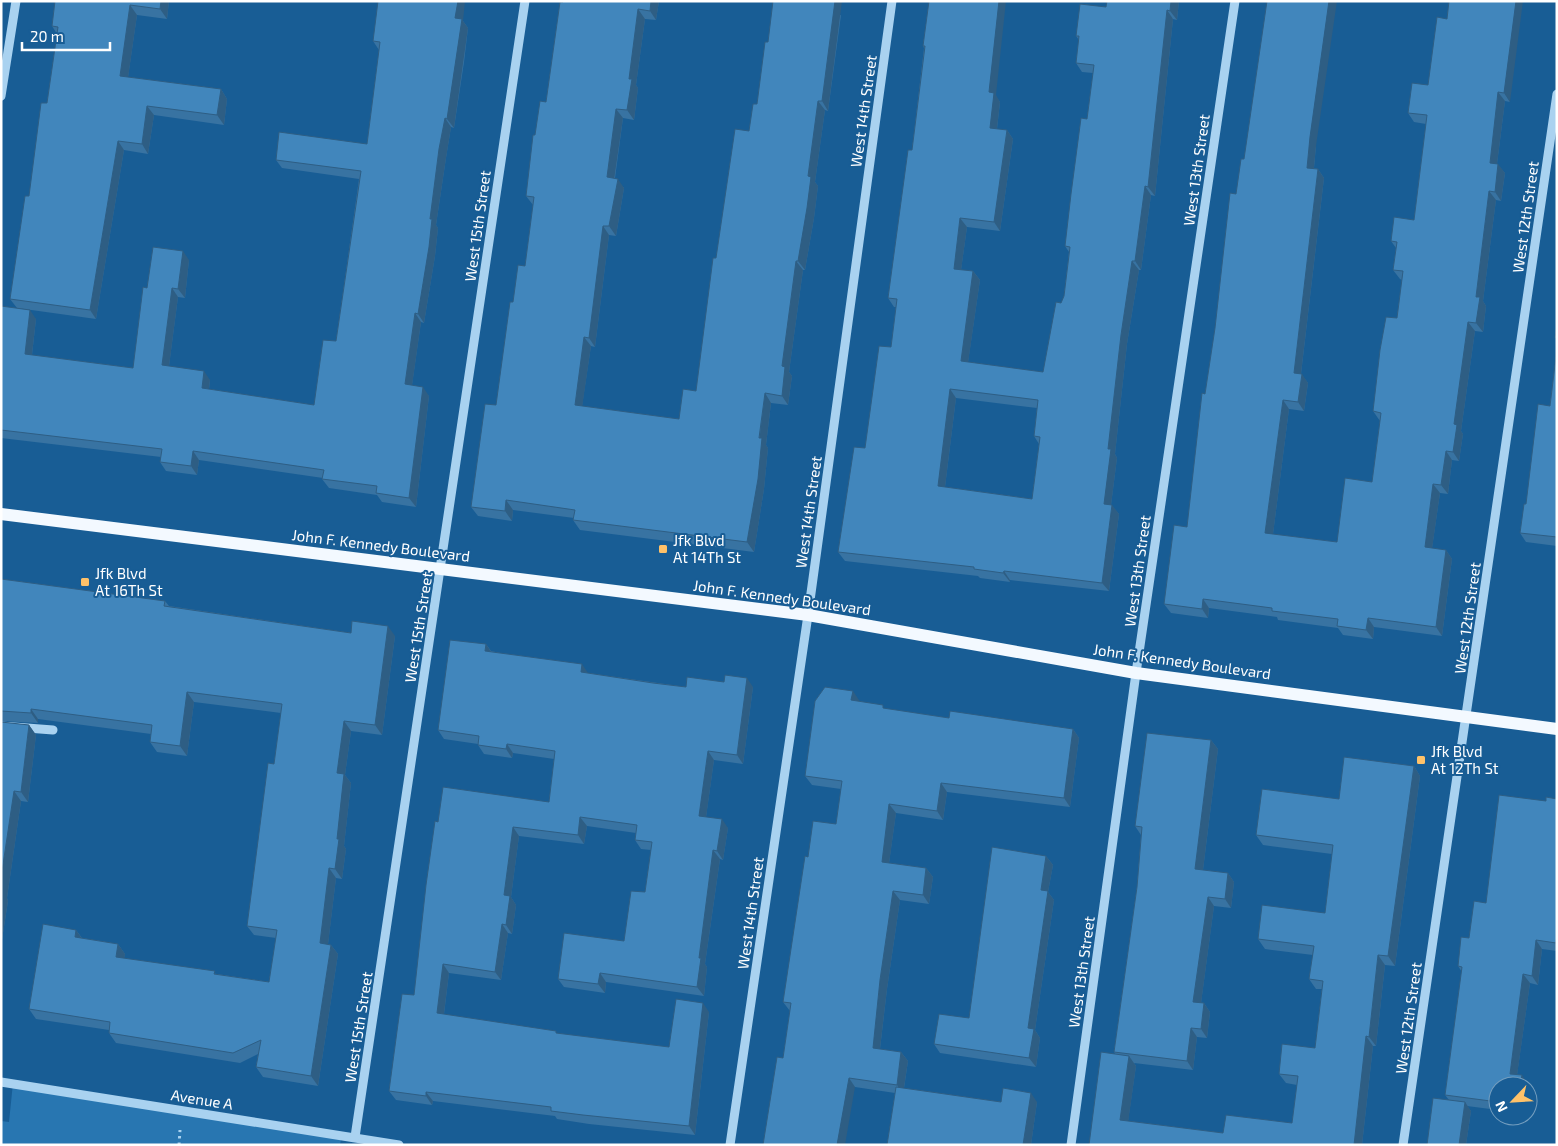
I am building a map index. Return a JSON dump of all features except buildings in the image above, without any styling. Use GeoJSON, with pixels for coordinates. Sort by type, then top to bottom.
{"type":"FeatureCollection","features":[{"type":"Feature","properties":{"kind":"main road","name":"John F. Kennedy Boulevard"},"geometry":{"type":"LineString","coordinates":[[1,514],[808,615],[1136,673],[1557,729]]}},
{"type":"Feature","properties":{"kind":"street"},"geometry":{"type":"LineString","coordinates":[[1,96],[16,1]]}},
{"type":"Feature","properties":{"kind":"street","name":"West 15th Street"},"geometry":{"type":"LineString","coordinates":[[355,1137],[525,1]]}},
{"type":"Feature","properties":{"kind":"street","name":"West 14th Street"},"geometry":{"type":"LineString","coordinates":[[730,1145],[808,615],[892,1]]}},
{"type":"Feature","properties":{"kind":"street","name":"West 13th Street"},"geometry":{"type":"LineString","coordinates":[[1071,1145],[1136,673],[1235,1]]}},
{"type":"Feature","properties":{"kind":"street","name":"West 12th Street"},"geometry":{"type":"LineString","coordinates":[[1403,1145],[1557,94]]}},
{"type":"Feature","properties":{"kind":"street"},"geometry":{"type":"LineString","coordinates":[[1,726],[53,730]]}},
{"type":"Feature","properties":{"kind":"street","name":"Avenue A"},"geometry":{"type":"LineString","coordinates":[[1,1082],[399,1145]]}},
{"type":"Feature","properties":{"kind":"shaded area"},"geometry":{"type":"Polygon","coordinates":[[[13,1083],[342,1132],[340,1145],[1,1145],[1,1121],[9,1122],[13,1083]]]}},
{"type":"Feature","properties":{"kind":"place","name":"Jfk Blvd At 14Th St"},"geometry":{"type":"Point","coordinates":[663,549]}},
{"type":"Feature","properties":{"kind":"place","name":"Jfk Blvd At 16Th St"},"geometry":{"type":"Point","coordinates":[85,582]}},
{"type":"Feature","properties":{"kind":"place","name":"Jfk Blvd At 12Th St"},"geometry":{"type":"Point","coordinates":[1421,760]}}]}
